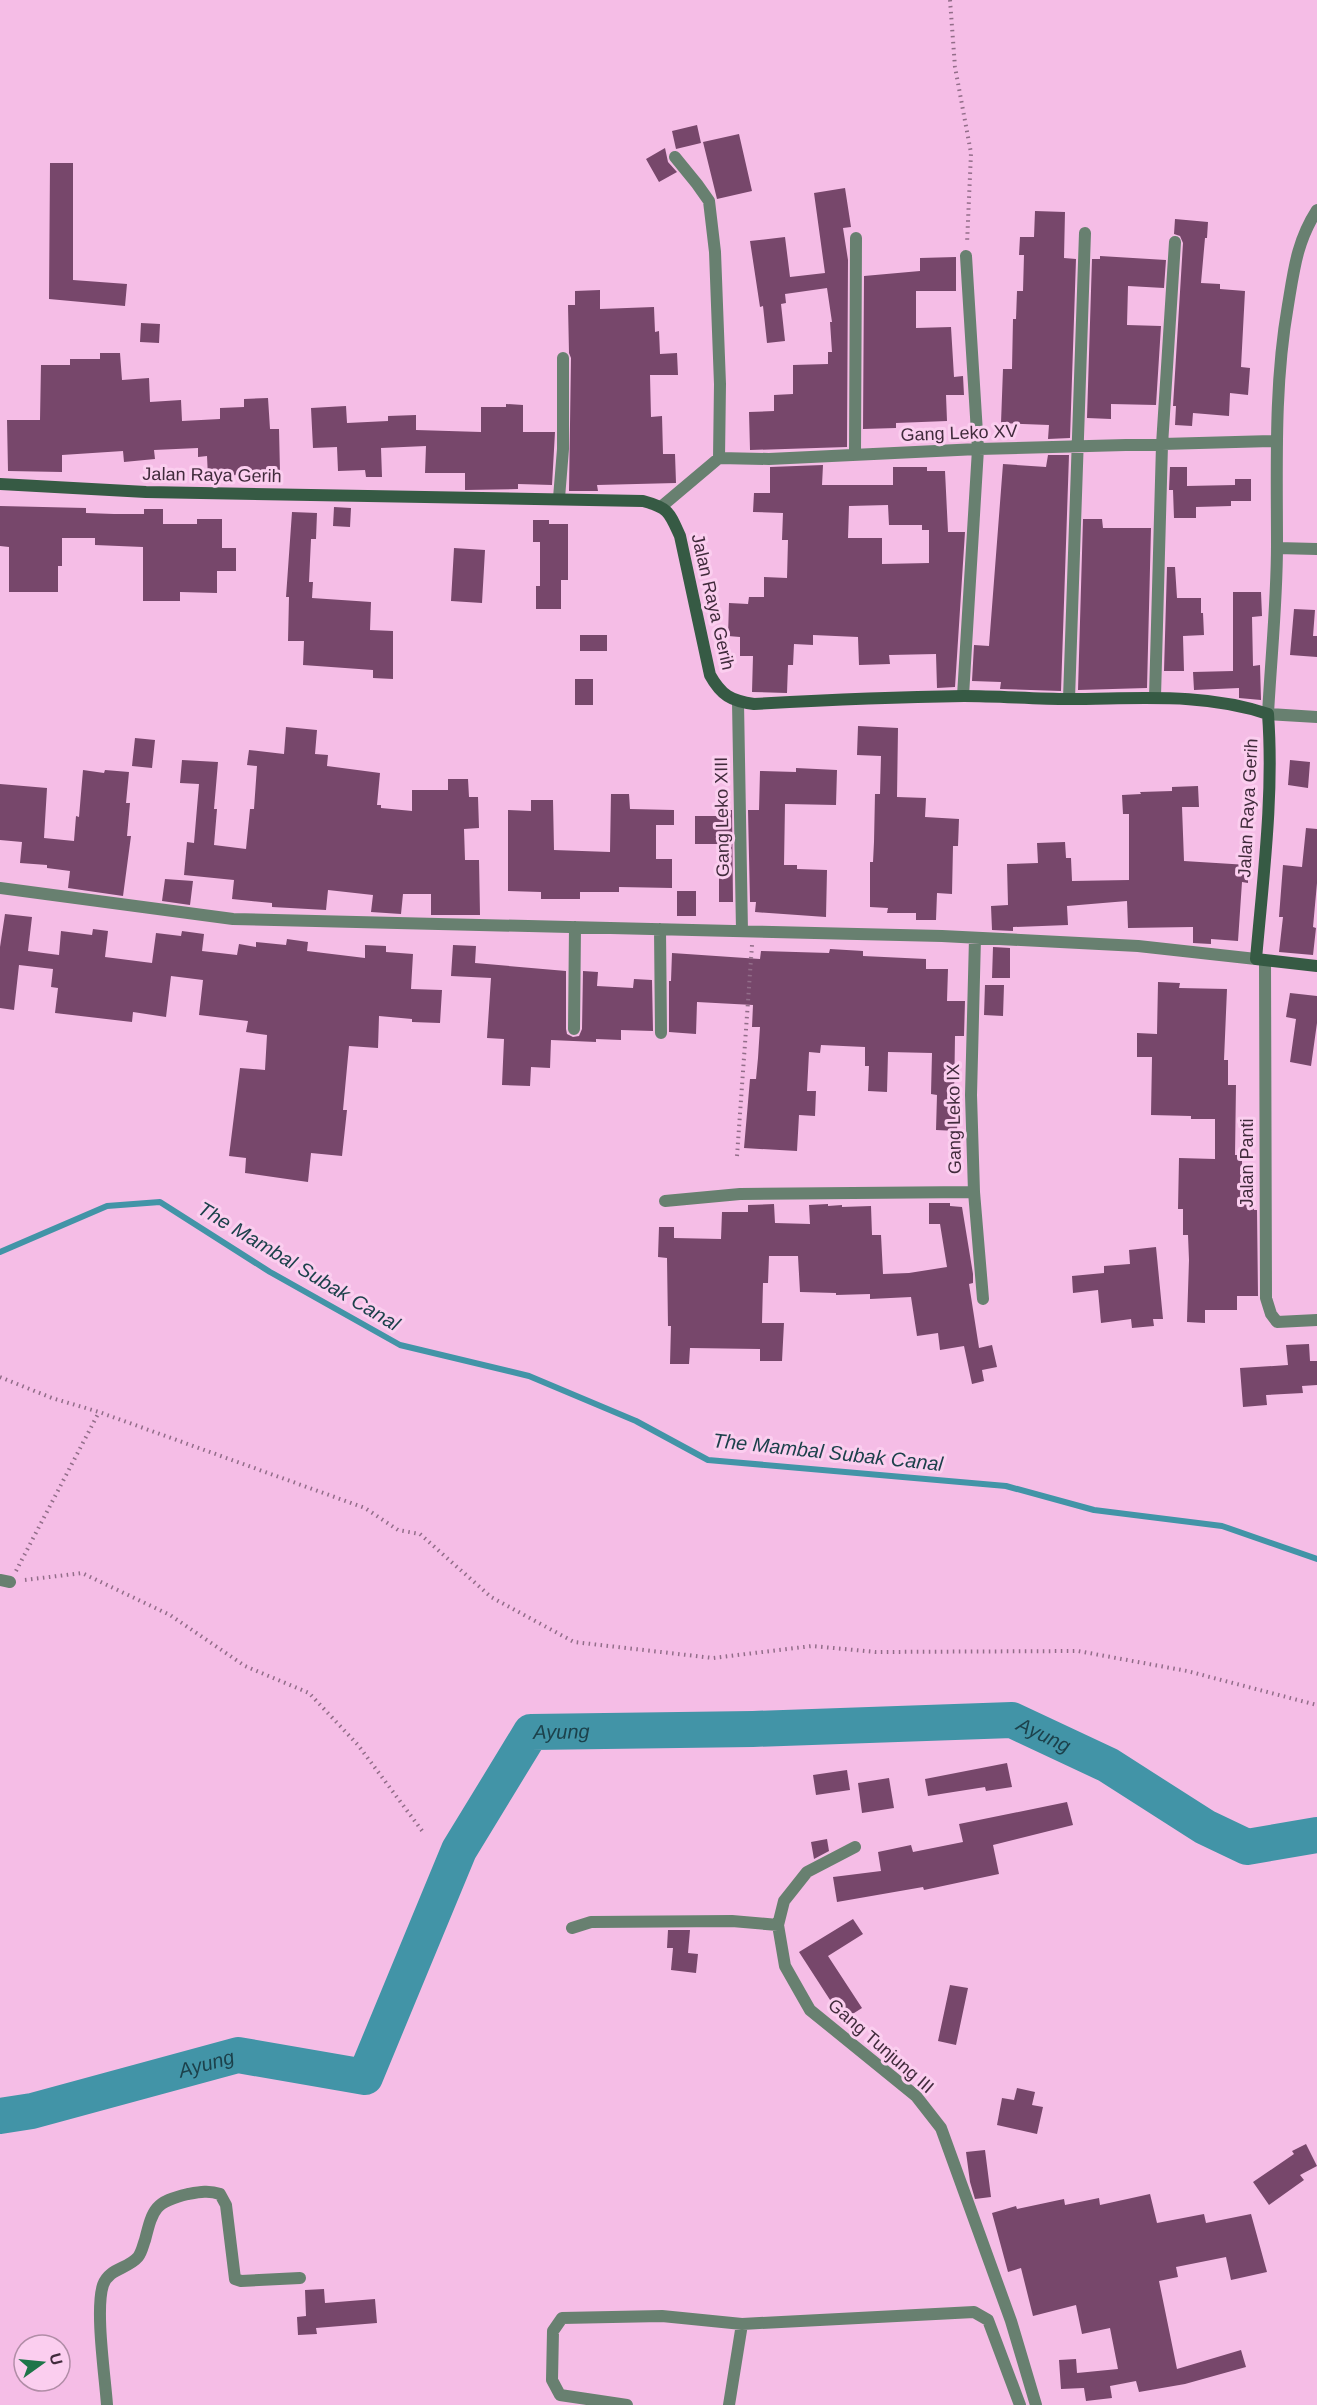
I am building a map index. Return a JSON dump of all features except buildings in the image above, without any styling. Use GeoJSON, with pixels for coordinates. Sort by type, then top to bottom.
{"type":"FeatureCollection","features":[{"type":"Feature","properties":{"kind":"street"},"geometry":{"type":"LineString","coordinates":[[662,506],[719,458],[720,384],[715,252],[709,201],[675,157]]}},
{"type":"Feature","properties":{"kind":"street"},"geometry":{"type":"LineString","coordinates":[[1317,210],[1305,229],[1292,278],[1280,349],[1275,441],[1277,548],[1268,714],[1317,717]]}},
{"type":"Feature","properties":{"kind":"street"},"geometry":{"type":"LineString","coordinates":[[1069,699],[1085,232]]}},
{"type":"Feature","properties":{"kind":"street"},"geometry":{"type":"LineString","coordinates":[[855,238],[855,456]]}},
{"type":"Feature","properties":{"kind":"street"},"geometry":{"type":"LineString","coordinates":[[1155,697],[1162,445],[1175,242]]}},
{"type":"Feature","properties":{"kind":"street"},"geometry":{"type":"LineString","coordinates":[[963,696],[978,449],[966,256]]}},
{"type":"Feature","properties":{"kind":"street"},"geometry":{"type":"LineString","coordinates":[[559,498],[563,449],[563,358]]}},
{"type":"Feature","properties":{"kind":"street","name":"Gang Leko XV"},"geometry":{"type":"LineString","coordinates":[[719,458],[855,456],[978,449],[1275,441]]}},
{"type":"Feature","properties":{"kind":"street","name":"Jalan Raya Gerih"},"geometry":{"type":"LineString","coordinates":[[0,484],[146,492],[643,501],[662,506],[671,517],[680,536],[710,675],[717,689],[738,702],[754,704],[963,696],[1069,699],[1155,697],[1217,701],[1243,705],[1268,714],[1271,749],[1270,788],[1261,960]]}},
{"type":"Feature","properties":{"kind":"street"},"geometry":{"type":"LineString","coordinates":[[1277,548],[1317,549]]}},
{"type":"Feature","properties":{"kind":"street","name":"Gang Leko XIII"},"geometry":{"type":"LineString","coordinates":[[738,702],[747,931]]}},
{"type":"Feature","properties":{"kind":"street"},"geometry":{"type":"LineString","coordinates":[[0,888],[233,919],[975,938],[1138,946],[1317,966]]}},
{"type":"Feature","properties":{"kind":"street"},"geometry":{"type":"LineString","coordinates":[[574,1029],[575,927]]}},
{"type":"Feature","properties":{"kind":"street"},"geometry":{"type":"LineString","coordinates":[[660,929],[661,1033]]}},
{"type":"Feature","properties":{"kind":"street","name":"Gang Leko IX"},"geometry":{"type":"LineString","coordinates":[[975,938],[971,1095],[974,1192],[984,1299]]}},
{"type":"Feature","properties":{"kind":"street","name":"Jalan Panti"},"geometry":{"type":"LineString","coordinates":[[1261,960],[1266,1298],[1271,1314],[1277,1322],[1317,1320]]}},
{"type":"Feature","properties":{"kind":"street"},"geometry":{"type":"LineString","coordinates":[[665,1201],[740,1194],[974,1192]]}},
{"type":"Feature","properties":{"kind":"street","name":"Gang Tunjung III"},"geometry":{"type":"LineString","coordinates":[[855,1847],[807,1872],[784,1901],[778,1925],[785,1966],[810,2010],[916,2096],[941,2128],[1011,2321],[1036,2405]]}},
{"type":"Feature","properties":{"kind":"street"},"geometry":{"type":"LineString","coordinates":[[572,1929],[591,1922],[732,1921],[778,1925]]}},
{"type":"Feature","properties":{"kind":"street"},"geometry":{"type":"LineString","coordinates":[[107,2405],[100,2311],[103,2285],[116,2269],[128,2266],[141,2254],[150,2220],[156,2209],[167,2199],[203,2191],[216,2193],[223,2198],[226,2205],[235,2279],[241,2281],[300,2278]]}},
{"type":"Feature","properties":{"kind":"street"},"geometry":{"type":"LineString","coordinates":[[627,2405],[560,2396],[552,2380],[553,2331],[562,2318],[662,2316],[742,2324],[974,2312],[988,2320],[1020,2405]]}},
{"type":"Feature","properties":{"kind":"street"},"geometry":{"type":"LineString","coordinates":[[729,2405],[742,2324]]}},
{"type":"Feature","properties":{"kind":"path"},"geometry":{"type":"LineString","coordinates":[[950,0],[955,67],[971,153],[966,256]]}},
{"type":"Feature","properties":{"kind":"path"},"geometry":{"type":"LineString","coordinates":[[737,1156],[747,931]]}},
{"type":"Feature","properties":{"kind":"path"},"geometry":{"type":"LineString","coordinates":[[0,1377],[52,1398],[99,1412],[365,1508],[398,1530],[420,1534],[491,1597],[574,1642],[713,1658],[812,1646],[876,1652],[1078,1651],[1187,1671],[1317,1705]]}},
{"type":"Feature","properties":{"kind":"path"},"geometry":{"type":"LineString","coordinates":[[5,1581],[99,1412]]}},
{"type":"Feature","properties":{"kind":"path"},"geometry":{"type":"LineString","coordinates":[[5,1581],[82,1573],[170,1615],[245,1666],[309,1693],[357,1745],[423,1832]]}},
{"type":"Feature","properties":{"kind":"waterway","name":"The Mambal Subak Canal"},"geometry":{"type":"LineString","coordinates":[[0,1252],[107,1206],[160,1202],[270,1272],[400,1345],[529,1376],[636,1421],[708,1460],[1006,1486],[1094,1510],[1222,1526],[1317,1559]]}},
{"type":"Feature","properties":{"kind":"waterway","name":"Ayung"},"geometry":{"type":"LineString","coordinates":[[0,2116],[32,2111],[238,2055],[365,2077],[459,1850],[531,1732],[753,1729],[1012,1720],[1108,1765],[1205,1827],[1247,1847],[1317,1835]]}}]}
